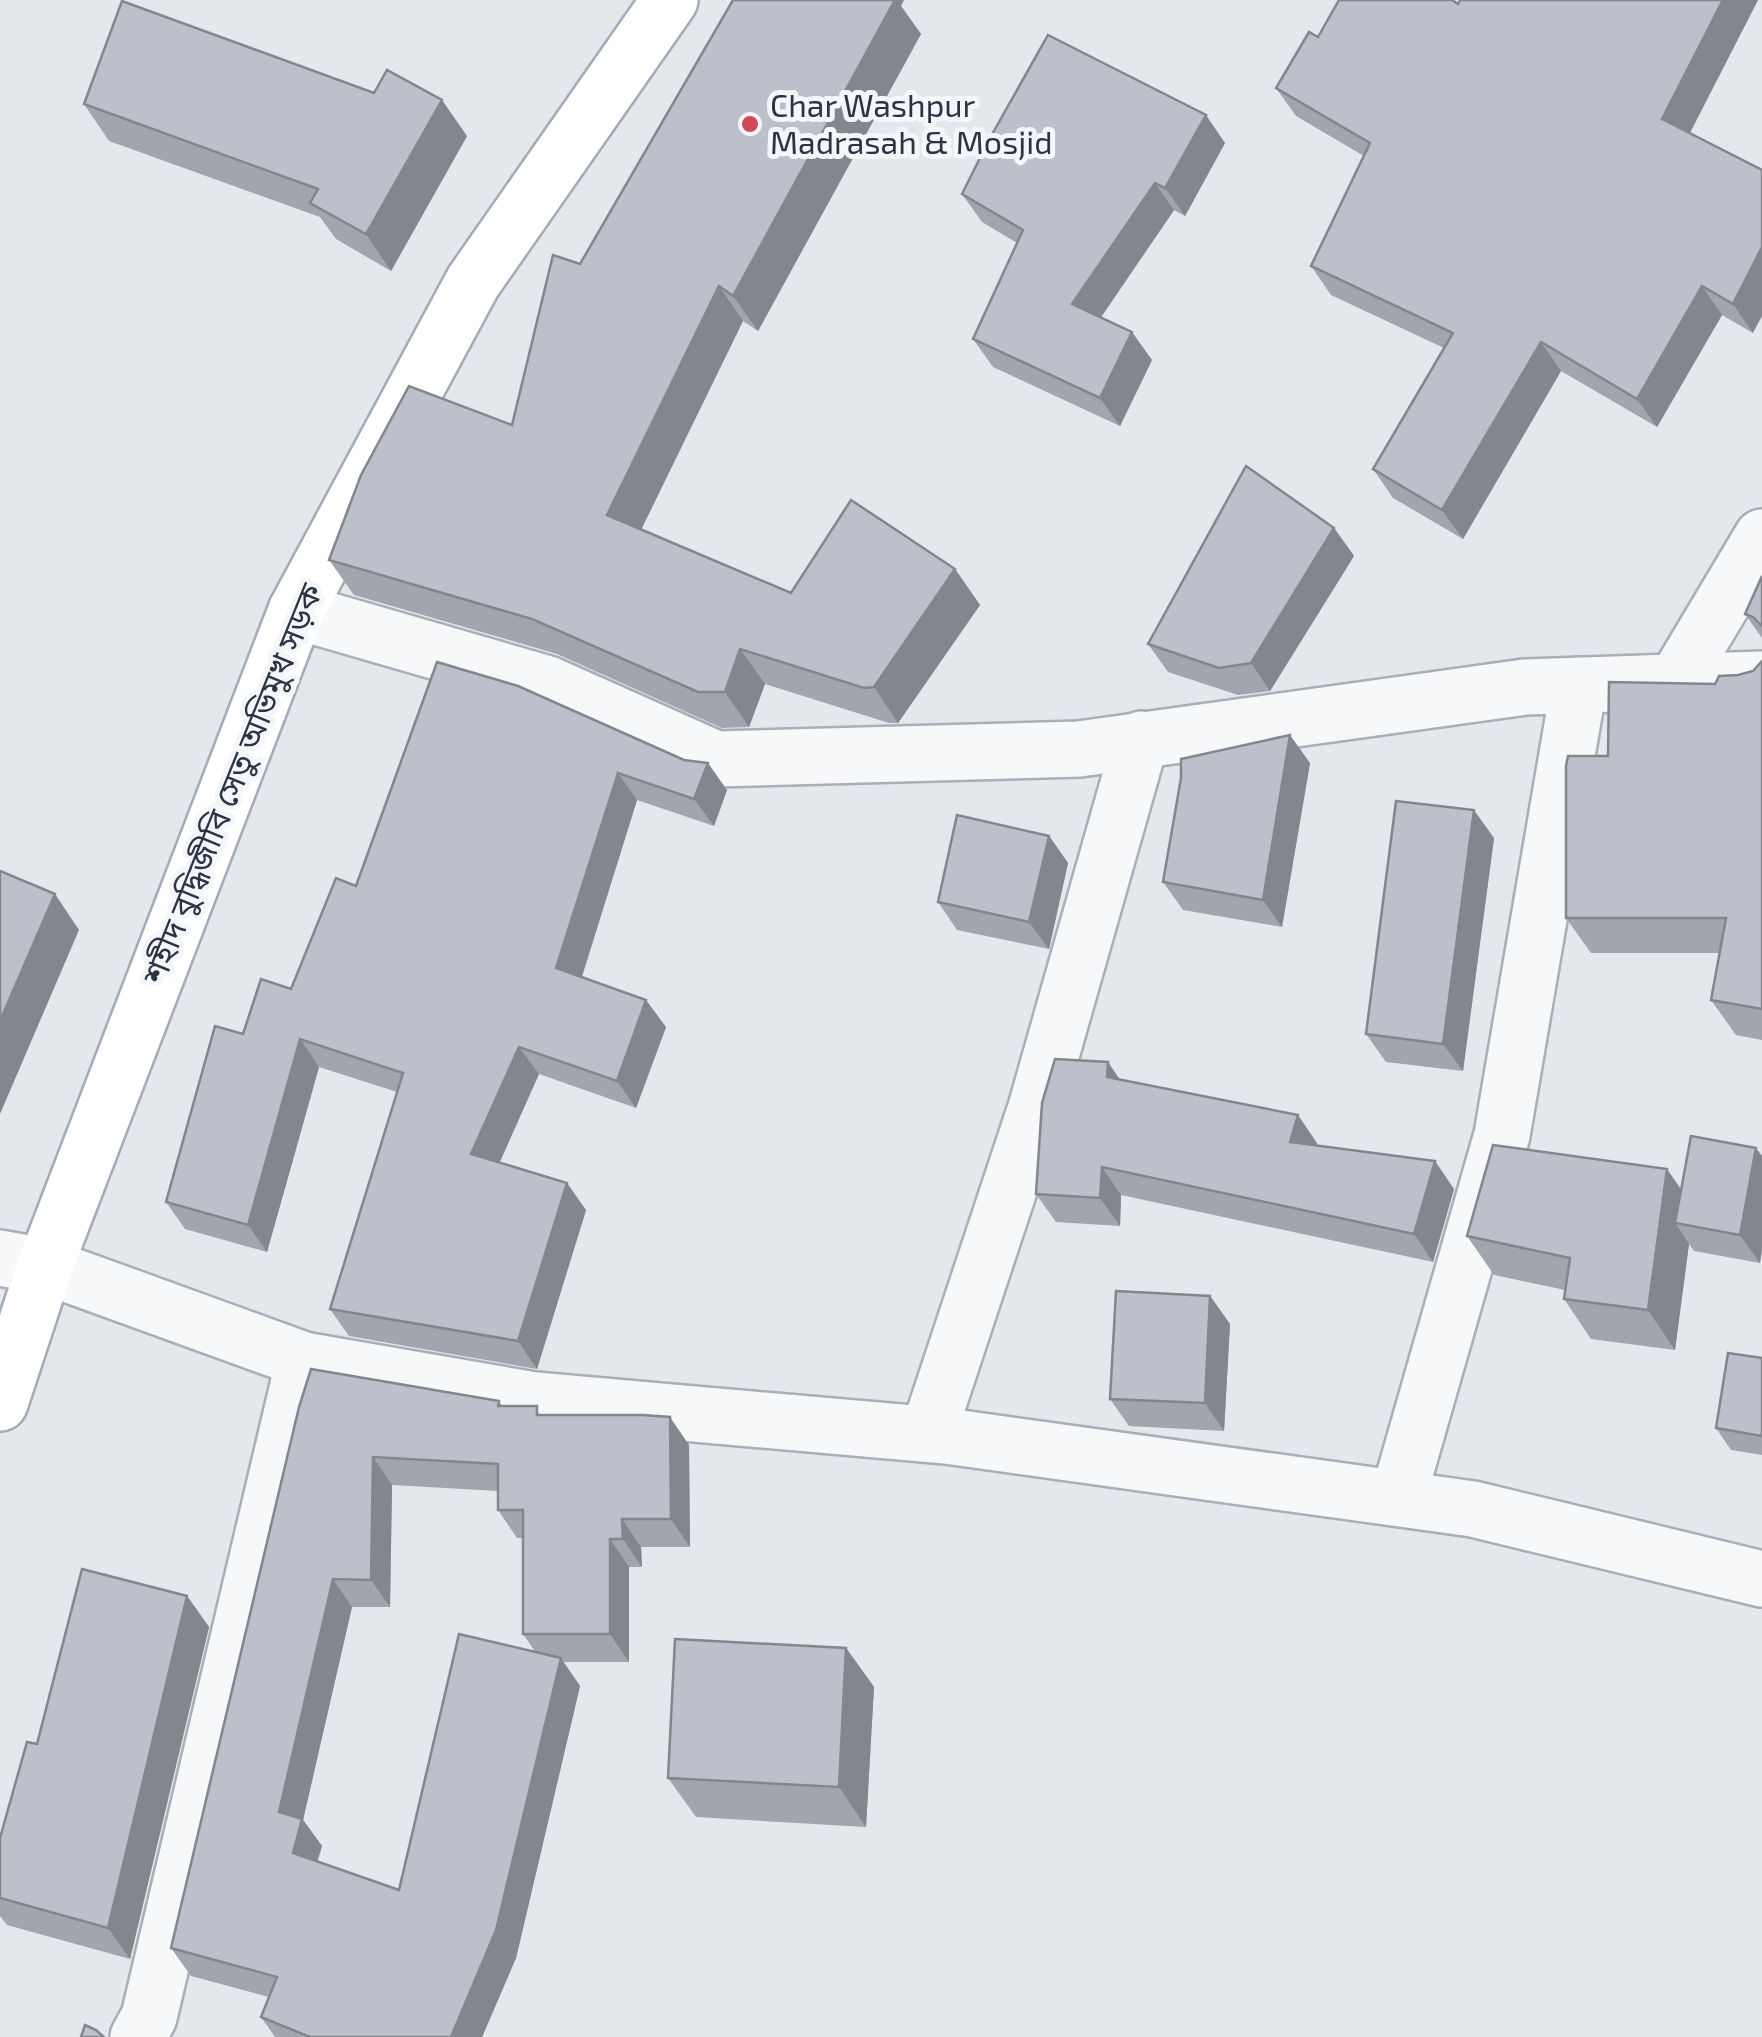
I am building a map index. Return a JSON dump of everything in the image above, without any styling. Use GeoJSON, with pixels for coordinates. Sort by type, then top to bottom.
{"type":"FeatureCollection","features":[{"type":"Feature","properties":{"kind":"main road","name":"শহীদ বুদ্ধিজীবি সেতু অভিমুখ সড়ক"},"geometry":{"type":"LineString","coordinates":[[0,1403],[22,1262],[296,610],[474,282],[670,0]]}},
{"type":"Feature","properties":{"kind":"street"},"geometry":{"type":"LineString","coordinates":[[1676,681],[1762,536]]}},
{"type":"Feature","properties":{"kind":"street"},"geometry":{"type":"LineString","coordinates":[[296,610],[548,684],[716,759],[1079,748],[1524,687],[1762,679]]}},
{"type":"Feature","properties":{"kind":"street"},"geometry":{"type":"LineString","coordinates":[[1398,1498],[1502,1135],[1579,685]]}},
{"type":"Feature","properties":{"kind":"street"},"geometry":{"type":"LineString","coordinates":[[928,1434],[1036,1108],[1141,739]]}},
{"type":"Feature","properties":{"kind":"street"},"geometry":{"type":"LineString","coordinates":[[22,1262],[304,1360],[535,1400],[928,1434],[1473,1509],[1762,1579]]}},
{"type":"Feature","properties":{"kind":"street"},"geometry":{"type":"LineString","coordinates":[[138,2037],[149,2017],[304,1360]]}},
{"type":"Feature","properties":{"kind":"building"},"geometry":{"type":"Polygon","coordinates":[[[733,0],[895,0],[733,296],[719,286],[607,515],[791,593],[851,500],[955,569],[874,687],[864,688],[740,649],[725,692],[698,692],[532,619],[329,560],[361,475],[409,386],[512,425],[553,255],[580,264],[733,0]]]}},
{"type":"Feature","properties":{"kind":"building"},"geometry":{"type":"Polygon","coordinates":[[[1339,0],[1452,0],[1458,4],[1460,0],[1723,0],[1662,119],[1762,170],[1762,247],[1733,304],[1702,286],[1637,399],[1541,342],[1442,510],[1373,469],[1453,333],[1311,266],[1370,143],[1276,88],[1309,32],[1318,37],[1339,0]]]}},
{"type":"Feature","properties":{"kind":"building"},"geometry":{"type":"Polygon","coordinates":[[[122,1],[374,93],[387,70],[442,100],[366,234],[310,203],[318,189],[84,104],[122,1]]]}},
{"type":"Feature","properties":{"kind":"building"},"geometry":{"type":"Polygon","coordinates":[[[1048,35],[1206,115],[1165,188],[1155,183],[1072,304],[1132,332],[1100,398],[973,339],[1023,230],[962,194],[1048,35]]]}},
{"type":"Feature","properties":{"kind":"building"},"geometry":{"type":"Polygon","coordinates":[[[1246,466],[1334,528],[1251,663],[1219,668],[1148,644],[1246,466]]]}},
{"type":"Feature","properties":{"kind":"building"},"geometry":{"type":"Polygon","coordinates":[[[1762,576],[1762,626],[1745,614],[1762,576]]]}},
{"type":"Feature","properties":{"kind":"building"},"geometry":{"type":"Polygon","coordinates":[[[1762,661],[1762,1009],[1711,1000],[1726,918],[1566,918],[1566,766],[1568,756],[1608,756],[1609,682],[1715,684],[1719,676],[1753,671],[1762,661]]]}},
{"type":"Feature","properties":{"kind":"building"},"geometry":{"type":"Polygon","coordinates":[[[437,662],[518,686],[684,760],[708,763],[694,799],[618,773],[556,968],[646,1000],[617,1081],[519,1047],[471,1154],[567,1183],[518,1341],[330,1309],[403,1073],[300,1039],[248,1225],[166,1202],[215,1026],[243,1034],[261,979],[291,989],[336,878],[356,886],[437,662]]]}},
{"type":"Feature","properties":{"kind":"building"},"geometry":{"type":"Polygon","coordinates":[[[1290,735],[1263,900],[1163,882],[1181,759],[1290,735]]]}},
{"type":"Feature","properties":{"kind":"building"},"geometry":{"type":"Polygon","coordinates":[[[1396,801],[1474,810],[1443,1044],[1366,1034],[1396,801]]]}},
{"type":"Feature","properties":{"kind":"building"},"geometry":{"type":"Polygon","coordinates":[[[957,815],[1049,836],[1029,922],[938,902],[957,815]]]}},
{"type":"Feature","properties":{"kind":"building"},"geometry":{"type":"Polygon","coordinates":[[[0,871],[55,894],[0,1021],[0,871]]]}},
{"type":"Feature","properties":{"kind":"building"},"geometry":{"type":"Polygon","coordinates":[[[1055,1059],[1108,1062],[1107,1077],[1298,1115],[1290,1142],[1435,1161],[1414,1234],[1102,1167],[1100,1198],[1036,1194],[1042,1103],[1055,1059]]]}},
{"type":"Feature","properties":{"kind":"building"},"geometry":{"type":"Polygon","coordinates":[[[1691,1136],[1756,1148],[1740,1235],[1675,1223],[1691,1136]]]}},
{"type":"Feature","properties":{"kind":"building"},"geometry":{"type":"Polygon","coordinates":[[[1493,1145],[1667,1169],[1648,1310],[1564,1299],[1570,1258],[1467,1236],[1493,1145]]]}},
{"type":"Feature","properties":{"kind":"building"},"geometry":{"type":"Polygon","coordinates":[[[1116,1291],[1210,1296],[1205,1403],[1110,1399],[1116,1291]]]}},
{"type":"Feature","properties":{"kind":"building"},"geometry":{"type":"Polygon","coordinates":[[[1728,1353],[1762,1358],[1762,1436],[1716,1428],[1728,1353]]]}},
{"type":"Feature","properties":{"kind":"building"},"geometry":{"type":"Polygon","coordinates":[[[311,1369],[499,1401],[498,1406],[537,1406],[537,1415],[670,1417],[671,1519],[622,1519],[623,1539],[610,1539],[610,1634],[523,1634],[523,1510],[498,1510],[498,1464],[373,1457],[371,1580],[333,1579],[279,1812],[302,1819],[293,1853],[399,1890],[459,1634],[561,1658],[496,1930],[451,2037],[310,2037],[261,2017],[277,1977],[171,1948],[311,1369]]]}},
{"type":"Feature","properties":{"kind":"building"},"geometry":{"type":"Polygon","coordinates":[[[82,1569],[187,1596],[108,1928],[0,1898],[0,1838],[27,1742],[37,1744],[82,1569]]]}},
{"type":"Feature","properties":{"kind":"building"},"geometry":{"type":"Polygon","coordinates":[[[675,1639],[846,1648],[839,1787],[668,1778],[675,1639]]]}},
{"type":"Feature","properties":{"kind":"building"},"geometry":{"type":"Polygon","coordinates":[[[85,2025],[96,2030],[104,2037],[81,2037],[85,2025]]]}},
{"type":"Feature","properties":{"kind":"place","name":"Char Washpur Madrasah & Mosjid"},"geometry":{"type":"Point","coordinates":[750,124]}}]}
